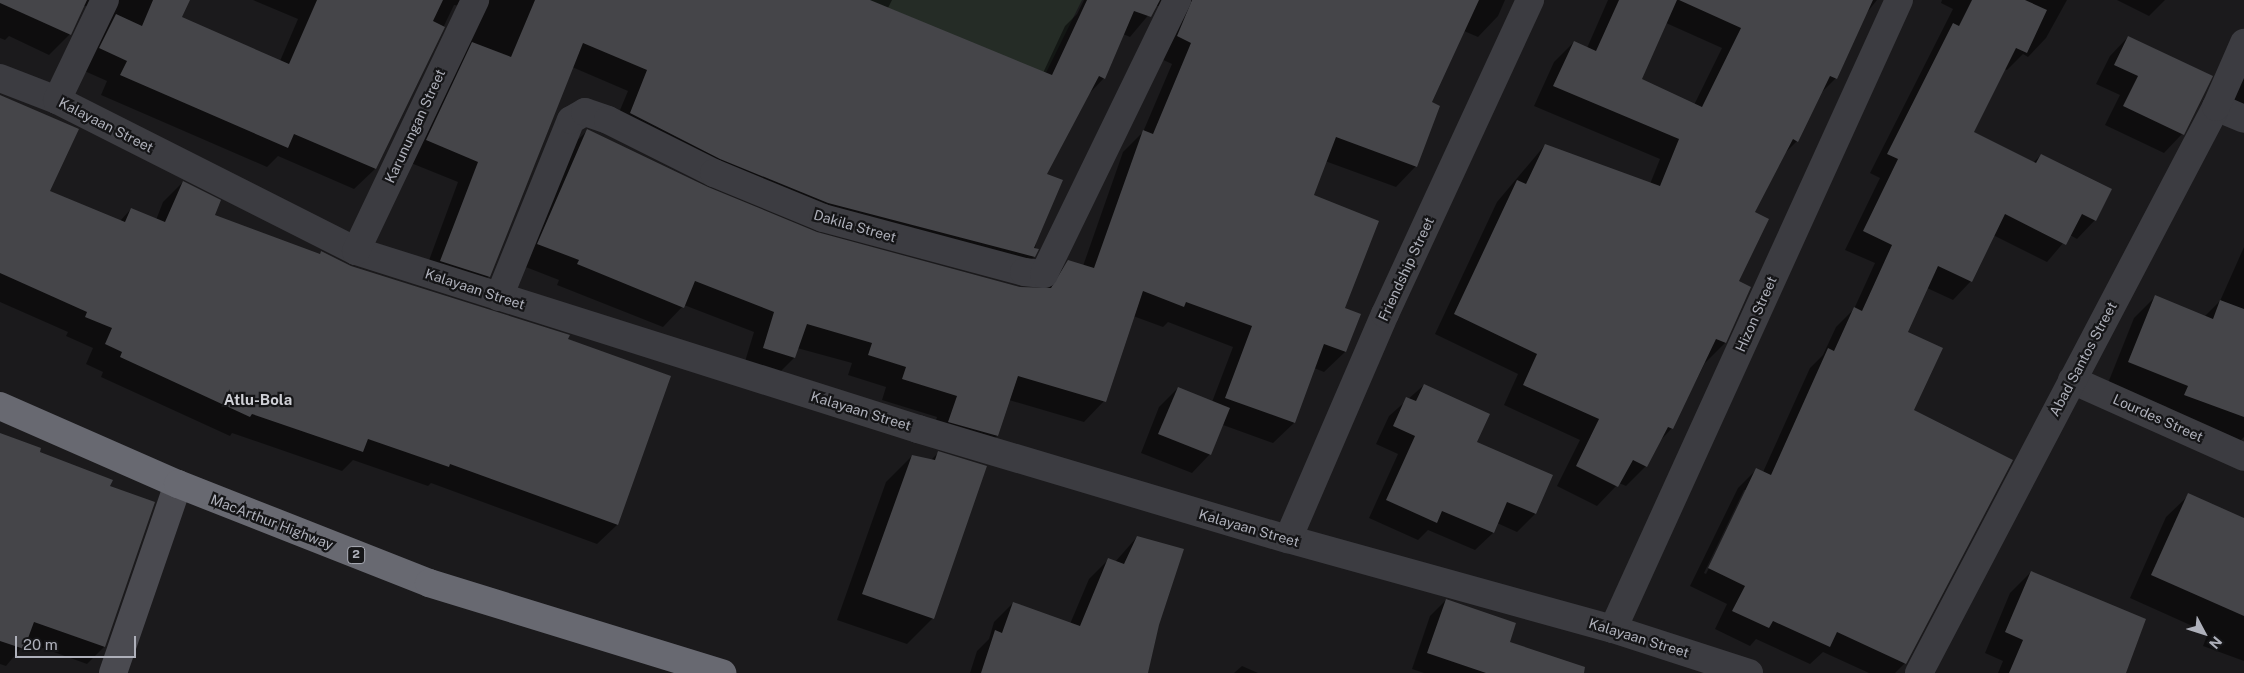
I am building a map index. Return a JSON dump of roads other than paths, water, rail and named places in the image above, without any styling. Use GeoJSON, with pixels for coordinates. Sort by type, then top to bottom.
{"type":"FeatureCollection","features":[{"type":"Feature","properties":{"kind":"highway","name":"MacArthur Highway"},"geometry":{"type":"LineString","coordinates":[[0,406],[178,484],[429,583],[722,673]]}},
{"type":"Feature","properties":{"kind":"main road"},"geometry":{"type":"LineString","coordinates":[[113,673],[178,484]]}},
{"type":"Feature","properties":{"kind":"street"},"geometry":{"type":"LineString","coordinates":[[57,100],[105,0]]}},
{"type":"Feature","properties":{"kind":"street","name":"Karunungan Street"},"geometry":{"type":"LineString","coordinates":[[356,251],[474,0]]}},
{"type":"Feature","properties":{"kind":"street","name":"Dakila Street"},"geometry":{"type":"LineString","coordinates":[[499,297],[571,120],[585,112],[608,120],[714,173],[823,218],[1024,272],[1044,274],[1177,0]]}},
{"type":"Feature","properties":{"kind":"street","name":"Friendship Street"},"geometry":{"type":"LineString","coordinates":[[1288,540],[1385,314],[1530,0]]}},
{"type":"Feature","properties":{"kind":"street","name":"Hizon Street"},"geometry":{"type":"LineString","coordinates":[[1613,629],[1899,0]]}},
{"type":"Feature","properties":{"kind":"street","name":"Abad Santos Street"},"geometry":{"type":"LineString","coordinates":[[1919,673],[2216,107],[2244,43]]}},
{"type":"Feature","properties":{"kind":"street","name":"Kalayaan Street"},"geometry":{"type":"LineString","coordinates":[[0,78],[57,100],[356,251],[918,429],[1288,540],[1613,629],[1749,673]]}},
{"type":"Feature","properties":{"kind":"street"},"geometry":{"type":"LineString","coordinates":[[2216,107],[2244,119]]}},
{"type":"Feature","properties":{"kind":"street","name":"Lourdes Street"},"geometry":{"type":"LineString","coordinates":[[2072,380],[2244,457]]}},
{"type":"Feature","properties":{"kind":"district","name":"Atlu-Bola"},"geometry":{"type":"Point","coordinates":[258,400]}}]}
